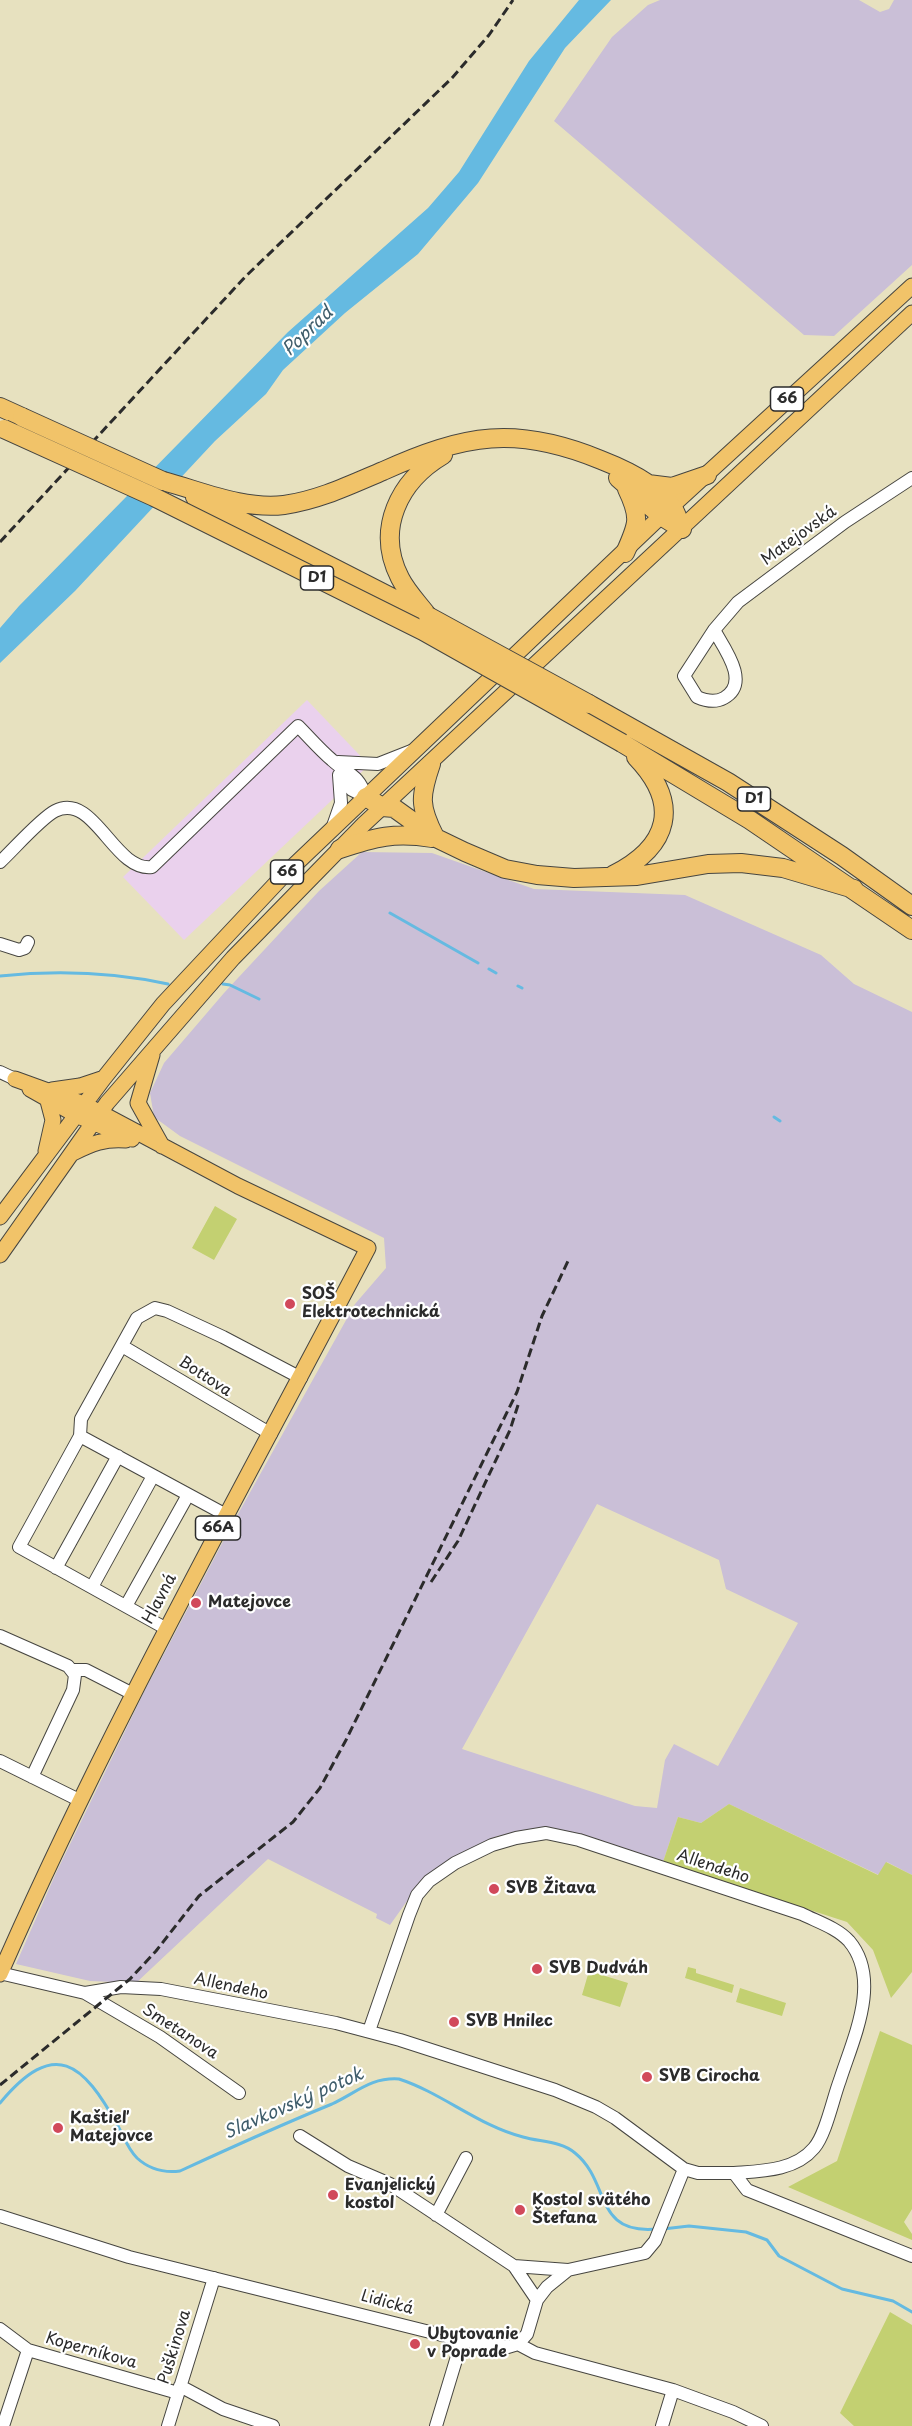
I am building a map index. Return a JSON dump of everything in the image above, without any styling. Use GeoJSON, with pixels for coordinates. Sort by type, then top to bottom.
{"type":"FeatureCollection","features":[{"type":"Feature","properties":{"kind":"highway","name":"D1"},"geometry":{"type":"LineString","coordinates":[[0,407],[164,481],[428,616],[589,704],[728,782],[842,856],[912,906]]}},
{"type":"Feature","properties":{"kind":"highway","name":"D1"},"geometry":{"type":"LineString","coordinates":[[2,428],[154,497],[412,626],[622,743],[750,820],[912,930]]}},
{"type":"Feature","properties":{"kind":"highway"},"geometry":{"type":"LineString","coordinates":[[164,481],[255,504],[281,505],[311,500],[340,490],[437,448],[469,440],[513,436],[540,439],[576,449],[611,464],[645,484],[682,528]]}},
{"type":"Feature","properties":{"kind":"highway"},"geometry":{"type":"LineString","coordinates":[[428,616],[400,580],[392,558],[389,535],[393,512],[404,488],[420,470],[442,455],[472,447],[513,443],[542,446],[604,468],[667,511]]}},
{"type":"Feature","properties":{"kind":"highway"},"geometry":{"type":"LineString","coordinates":[[645,484],[672,487],[707,476]]}},
{"type":"Feature","properties":{"kind":"highway"},"geometry":{"type":"LineString","coordinates":[[624,482],[638,514],[636,529],[624,553]]}},
{"type":"Feature","properties":{"kind":"highway"},"geometry":{"type":"LineString","coordinates":[[611,876],[630,866],[648,852],[657,837],[663,819],[663,796],[652,774],[622,743]]}},
{"type":"Feature","properties":{"kind":"highway"},"geometry":{"type":"LineString","coordinates":[[431,764],[422,802],[425,818],[435,838]]}},
{"type":"Feature","properties":{"kind":"highway"},"geometry":{"type":"LineString","coordinates":[[366,797],[382,807],[394,808],[435,838],[505,869],[555,878],[592,878],[637,876],[708,864],[750,864],[783,868],[854,889]]}},
{"type":"Feature","properties":{"kind":"highway"},"geometry":{"type":"LineString","coordinates":[[382,807],[385,820],[407,834]]}},
{"type":"Feature","properties":{"kind":"highway"},"geometry":{"type":"LineString","coordinates":[[340,849],[377,836],[407,834],[435,838]]}},
{"type":"Feature","properties":{"kind":"main road","name":"66"},"geometry":{"type":"LineString","coordinates":[[0,1217],[104,1078],[181,985],[283,876],[667,511],[912,286]]}},
{"type":"Feature","properties":{"kind":"main road","name":"66"},"geometry":{"type":"LineString","coordinates":[[0,1255],[96,1118],[214,979],[382,807],[431,764],[912,313]]}},
{"type":"Feature","properties":{"kind":"main road"},"geometry":{"type":"LineString","coordinates":[[156,1045],[146,1070],[138,1103],[162,1146]]}},
{"type":"Feature","properties":{"kind":"main road"},"geometry":{"type":"LineString","coordinates":[[50,1096],[104,1078]]}},
{"type":"Feature","properties":{"kind":"main road"},"geometry":{"type":"LineString","coordinates":[[15,1079],[96,1118],[135,1140]]}},
{"type":"Feature","properties":{"kind":"main road"},"geometry":{"type":"LineString","coordinates":[[45,1155],[52,1120],[50,1096]]}},
{"type":"Feature","properties":{"kind":"main road"},"geometry":{"type":"LineString","coordinates":[[96,1118],[162,1146]]}},
{"type":"Feature","properties":{"kind":"main road"},"geometry":{"type":"LineString","coordinates":[[70,1155],[92,1143],[110,1139],[135,1140],[162,1146]]}},
{"type":"Feature","properties":{"kind":"main road","name":"Hlavná"},"geometry":{"type":"LineString","coordinates":[[2,1973],[79,1800],[165,1628],[301,1378],[368,1248],[162,1146]]}},
{"type":"Feature","properties":{"kind":"street","name":"Matejovská"},"geometry":{"type":"LineString","coordinates":[[714,630],[736,673],[735,686],[728,696],[718,701],[697,697],[684,676],[714,630],[738,602],[845,522],[912,478]]}},
{"type":"Feature","properties":{"kind":"street"},"geometry":{"type":"LineString","coordinates":[[0,862],[55,811],[72,809],[87,816],[133,864],[143,868],[152,867],[298,726],[333,762],[345,768],[360,782],[366,797]]}},
{"type":"Feature","properties":{"kind":"street"},"geometry":{"type":"LineString","coordinates":[[333,762],[378,764],[417,748]]}},
{"type":"Feature","properties":{"kind":"street"},"geometry":{"type":"LineString","coordinates":[[333,762],[339,775],[352,790],[366,797]]}},
{"type":"Feature","properties":{"kind":"street"},"geometry":{"type":"LineString","coordinates":[[332,829],[341,803],[339,775]]}},
{"type":"Feature","properties":{"kind":"street"},"geometry":{"type":"LineString","coordinates":[[0,944],[19,950],[25,948],[28,942]]}},
{"type":"Feature","properties":{"kind":"street"},"geometry":{"type":"LineString","coordinates":[[0,1072],[15,1079]]}},
{"type":"Feature","properties":{"kind":"street"},"geometry":{"type":"LineString","coordinates":[[165,1628],[19,1547],[80,1436],[81,1419],[142,1313],[161,1309],[301,1378]]}},
{"type":"Feature","properties":{"kind":"street","name":"Bottova"},"geometry":{"type":"LineString","coordinates":[[122,1346],[271,1434]]}},
{"type":"Feature","properties":{"kind":"street"},"geometry":{"type":"LineString","coordinates":[[80,1436],[226,1515]]}},
{"type":"Feature","properties":{"kind":"street"},"geometry":{"type":"LineString","coordinates":[[57,1568],[118,1456]]}},
{"type":"Feature","properties":{"kind":"street"},"geometry":{"type":"LineString","coordinates":[[92,1587],[153,1476]]}},
{"type":"Feature","properties":{"kind":"street"},"geometry":{"type":"LineString","coordinates":[[126,1606],[188,1495]]}},
{"type":"Feature","properties":{"kind":"street"},"geometry":{"type":"LineString","coordinates":[[0,1636],[73,1670],[86,1670],[133,1694]]}},
{"type":"Feature","properties":{"kind":"street"},"geometry":{"type":"LineString","coordinates":[[32,1777],[74,1690],[76,1679],[73,1670]]}},
{"type":"Feature","properties":{"kind":"street"},"geometry":{"type":"LineString","coordinates":[[0,1761],[79,1800]]}},
{"type":"Feature","properties":{"kind":"street","name":"Allendeho"},"geometry":{"type":"LineString","coordinates":[[85,1993],[121,1987],[161,1989],[369,2031],[574,2097],[615,2118],[684,2169],[698,2173],[734,2173],[789,2167],[815,2148],[852,2044],[862,2006],[865,1982],[862,1965],[849,1941],[832,1928],[802,1914],[579,1840],[546,1833],[492,1845],[442,1870],[417,1895],[369,2031]]}},
{"type":"Feature","properties":{"kind":"street"},"geometry":{"type":"LineString","coordinates":[[2,1973],[85,1993]]}},
{"type":"Feature","properties":{"kind":"street","name":"Smetanova"},"geometry":{"type":"LineString","coordinates":[[85,1993],[100,2004],[160,2037],[240,2092]]}},
{"type":"Feature","properties":{"kind":"street"},"geometry":{"type":"LineString","coordinates":[[300,2136],[348,2166],[390,2184],[514,2266],[537,2300]]}},
{"type":"Feature","properties":{"kind":"street"},"geometry":{"type":"LineString","coordinates":[[436,2215],[466,2158]]}},
{"type":"Feature","properties":{"kind":"street"},"geometry":{"type":"LineString","coordinates":[[514,2266],[568,2270],[645,2253],[655,2241],[684,2169]]}},
{"type":"Feature","properties":{"kind":"street"},"geometry":{"type":"LineString","coordinates":[[734,2173],[747,2190],[912,2256]]}},
{"type":"Feature","properties":{"kind":"street","name":"Lidická"},"geometry":{"type":"LineString","coordinates":[[0,2216],[129,2257],[462,2340],[508,2347],[518,2344],[535,2353],[673,2390],[733,2412],[762,2426]]}},
{"type":"Feature","properties":{"kind":"street"},"geometry":{"type":"LineString","coordinates":[[518,2344],[527,2334],[537,2300],[568,2270]]}},
{"type":"Feature","properties":{"kind":"street","name":"Puškinova"},"geometry":{"type":"LineString","coordinates":[[168,2426],[214,2278]]}},
{"type":"Feature","properties":{"kind":"street","name":"Koperníkova"},"geometry":{"type":"LineString","coordinates":[[0,2329],[28,2350],[179,2390],[223,2409],[273,2426]]}},
{"type":"Feature","properties":{"kind":"street"},"geometry":{"type":"LineString","coordinates":[[436,2426],[462,2340]]}},
{"type":"Feature","properties":{"kind":"street"},"geometry":{"type":"LineString","coordinates":[[3,2426],[28,2350]]}},
{"type":"Feature","properties":{"kind":"street"},"geometry":{"type":"LineString","coordinates":[[662,2426],[673,2390]]}},
{"type":"Feature","properties":{"kind":"shaded area"},"geometry":{"type":"Polygon","coordinates":[[[660,0],[859,0],[880,12],[889,9],[894,0],[912,0],[912,265],[834,336],[804,335],[554,121],[612,37],[648,5],[660,0]]]}},
{"type":"Feature","properties":{"kind":"shaded area"},"geometry":{"type":"Polygon","coordinates":[[[307,700],[369,765],[184,940],[123,877],[307,700]]]}},
{"type":"Feature","properties":{"kind":"shaded area"},"geometry":{"type":"Polygon","coordinates":[[[362,852],[432,853],[534,889],[685,895],[821,955],[854,984],[912,1012],[912,1875],[887,1862],[879,1875],[729,1804],[701,1823],[678,1817],[663,1862],[602,1841],[550,1829],[497,1836],[447,1862],[417,1887],[390,1925],[376,1918],[377,1914],[268,1859],[136,1983],[90,1981],[16,1964],[56,1873],[144,1692],[228,1532],[355,1304],[386,1268],[384,1238],[180,1136],[154,1117],[150,1093],[164,1063],[224,993],[319,891],[362,852]],[[597,1504],[462,1749],[635,1806],[657,1808],[665,1760],[674,1744],[718,1766],[798,1623],[726,1589],[719,1560],[597,1504]]]}},
{"type":"Feature","properties":{"kind":"green space"},"geometry":{"type":"Polygon","coordinates":[[[215,1206],[237,1219],[214,1260],[192,1248],[215,1206]]]}},
{"type":"Feature","properties":{"kind":"green space"},"geometry":{"type":"Polygon","coordinates":[[[729,1804],[878,1875],[886,1862],[912,1875],[912,1972],[891,1998],[873,1950],[847,1922],[663,1862],[678,1817],[701,1823],[729,1804]]]}},
{"type":"Feature","properties":{"kind":"green space"},"geometry":{"type":"Polygon","coordinates":[[[688,1967],[696,1969],[696,1973],[734,1985],[732,1993],[685,1978],[688,1967]]]}},
{"type":"Feature","properties":{"kind":"green space"},"geometry":{"type":"Polygon","coordinates":[[[589,1971],[628,1983],[620,2007],[582,1995],[589,1971]]]}},
{"type":"Feature","properties":{"kind":"green space"},"geometry":{"type":"Polygon","coordinates":[[[740,1988],[786,2003],[782,2016],[736,2002],[740,1988]]]}},
{"type":"Feature","properties":{"kind":"green space"},"geometry":{"type":"Polygon","coordinates":[[[880,2031],[912,2045],[912,2209],[904,2222],[912,2234],[912,2240],[788,2187],[837,2161],[880,2031]]]}},
{"type":"Feature","properties":{"kind":"green space"},"geometry":{"type":"Polygon","coordinates":[[[890,2312],[912,2325],[912,2426],[854,2426],[840,2413],[890,2312]]]}},
{"type":"Feature","properties":{"kind":"water","name":"Poprad"},"geometry":{"type":"Polygon","coordinates":[[[579,0],[611,0],[565,48],[478,183],[418,254],[345,313],[283,370],[266,394],[215,441],[75,591],[0,663],[0,628],[19,606],[288,332],[428,208],[459,172],[529,61],[579,0]]]}},
{"type":"Feature","properties":{"kind":"waterway"},"geometry":{"type":"LineString","coordinates":[[390,913],[478,963]]}},
{"type":"Feature","properties":{"kind":"waterway"},"geometry":{"type":"LineString","coordinates":[[489,969],[496,973]]}},
{"type":"Feature","properties":{"kind":"waterway"},"geometry":{"type":"LineString","coordinates":[[0,976],[84,973],[168,984]]}},
{"type":"Feature","properties":{"kind":"waterway"},"geometry":{"type":"LineString","coordinates":[[223,984],[259,999]]}},
{"type":"Feature","properties":{"kind":"waterway"},"geometry":{"type":"LineString","coordinates":[[518,986],[522,988]]}},
{"type":"Feature","properties":{"kind":"waterway"},"geometry":{"type":"LineString","coordinates":[[774,1117],[780,1121]]}},
{"type":"Feature","properties":{"kind":"waterway","name":"Slavkovský potok"},"geometry":{"type":"LineString","coordinates":[[0,2103],[19,2082],[37,2070],[52,2065],[66,2066],[80,2074],[93,2087],[137,2158],[163,2171],[180,2171],[332,2104],[372,2083],[399,2079],[430,2092],[476,2118],[507,2132],[569,2149],[586,2165],[612,2215],[622,2224],[637,2229],[657,2229]]}},
{"type":"Feature","properties":{"kind":"waterway","name":"Slavkovský potok"},"geometry":{"type":"LineString","coordinates":[[663,2229],[689,2226],[746,2232],[767,2240],[779,2256],[842,2289],[893,2301],[912,2312]]}},
{"type":"Feature","properties":{"kind":"railway"},"geometry":{"type":"LineString","coordinates":[[0,542],[245,277],[452,78],[489,35],[513,0]]}},
{"type":"Feature","properties":{"kind":"railway"},"geometry":{"type":"LineString","coordinates":[[0,2085],[130,1979],[156,1951],[199,1896],[293,1822],[320,1788],[346,1740],[517,1392],[542,1316],[569,1259]]}},
{"type":"Feature","properties":{"kind":"railway"},"geometry":{"type":"LineString","coordinates":[[431,1582],[458,1541],[510,1430],[519,1402]]}},
{"type":"Feature","properties":{"kind":"place","name":"SOŠ Elektrotechnická"},"geometry":{"type":"Point","coordinates":[290,1304]}},
{"type":"Feature","properties":{"kind":"place","name":"Matejovce"},"geometry":{"type":"Point","coordinates":[196,1603]}},
{"type":"Feature","properties":{"kind":"place","name":"SVB Žitava"},"geometry":{"type":"Point","coordinates":[494,1889]}},
{"type":"Feature","properties":{"kind":"place","name":"SVB Dudváh"},"geometry":{"type":"Point","coordinates":[537,1969]}},
{"type":"Feature","properties":{"kind":"place","name":"SVB Hnilec"},"geometry":{"type":"Point","coordinates":[454,2022]}},
{"type":"Feature","properties":{"kind":"place","name":"SVB Cirocha"},"geometry":{"type":"Point","coordinates":[647,2077]}},
{"type":"Feature","properties":{"kind":"place","name":"Kaštieľ Matejovce"},"geometry":{"type":"Point","coordinates":[58,2128]}},
{"type":"Feature","properties":{"kind":"place","name":"Evanjelický kostol"},"geometry":{"type":"Point","coordinates":[333,2195]}},
{"type":"Feature","properties":{"kind":"place","name":"Kostol svätého Štefana"},"geometry":{"type":"Point","coordinates":[520,2210]}},
{"type":"Feature","properties":{"kind":"place","name":"Ubytovanie v Poprade"},"geometry":{"type":"Point","coordinates":[415,2344]}}]}
